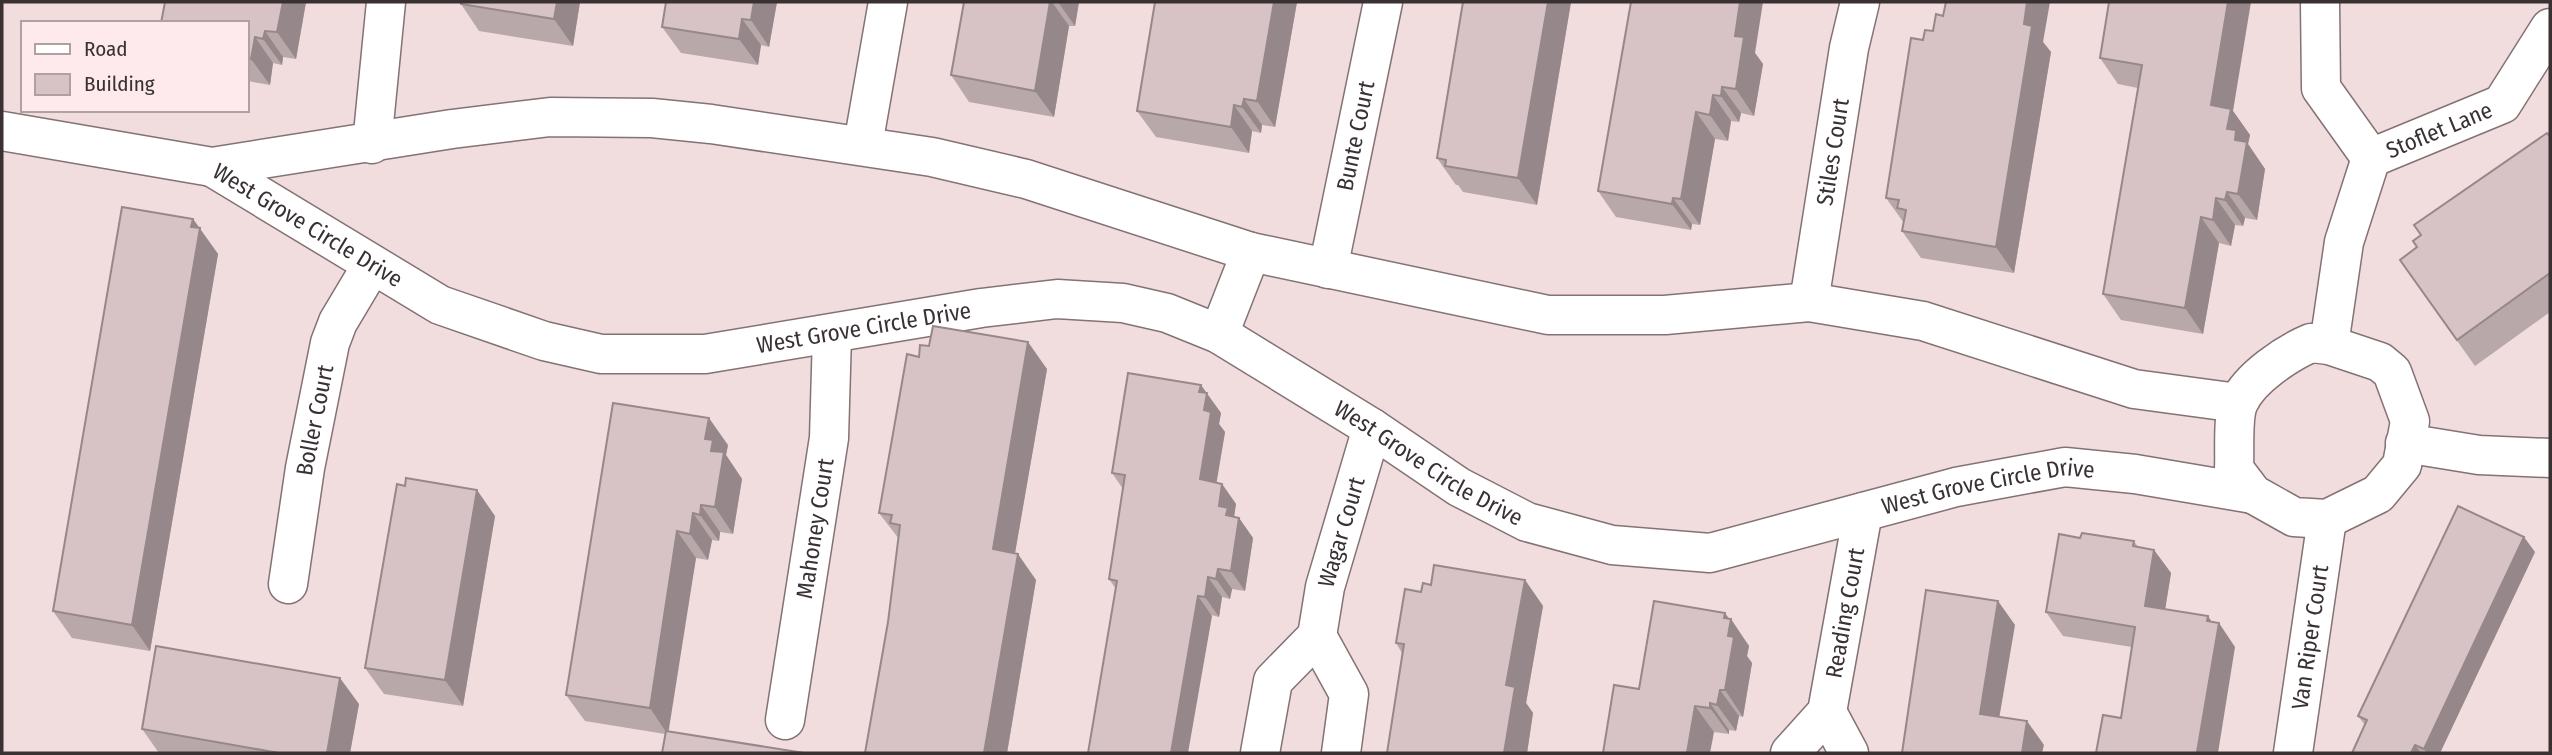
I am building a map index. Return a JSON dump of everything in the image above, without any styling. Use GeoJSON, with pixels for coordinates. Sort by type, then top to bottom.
{"type":"FeatureCollection","features":[{"type":"Feature","properties":{"kind":"street"},"geometry":{"type":"LineString","coordinates":[[372,144],[386,2]]}},
{"type":"Feature","properties":{"kind":"street"},"geometry":{"type":"LineString","coordinates":[[863,145],[888,2]]}},
{"type":"Feature","properties":{"kind":"street","name":"Bunte Court"},"geometry":{"type":"LineString","coordinates":[[1328,269],[1383,2]]}},
{"type":"Feature","properties":{"kind":"street","name":"Stiles Court"},"geometry":{"type":"LineString","coordinates":[[1809,302],[1849,48],[1860,2]]}},
{"type":"Feature","properties":{"kind":"street","name":"Stoflet Lane"},"geometry":{"type":"LineString","coordinates":[[2320,2],[2321,88],[2371,158]]}},
{"type":"Feature","properties":{"kind":"street","name":"Stoflet Lane"},"geometry":{"type":"LineString","coordinates":[[2329,345],[2344,242],[2371,158],[2502,104],[2550,28]]}},
{"type":"Feature","properties":{"kind":"street","name":"West Grove Circle Drive"},"geometry":{"type":"LineString","coordinates":[[212,167],[372,144],[452,129],[563,117],[652,118],[863,145],[932,157],[1026,179],[1251,252],[1548,315],[1665,315],[1809,302],[1923,321],[2134,389],[2238,403]]}},
{"type":"Feature","properties":{"kind":"street"},"geometry":{"type":"LineString","coordinates":[[2,131],[212,167]]}},
{"type":"Feature","properties":{"kind":"street","name":"West Grove Circle Drive"},"geometry":{"type":"LineString","coordinates":[[212,167],[440,305],[544,341],[601,354],[705,354],[832,335],[981,308],[1057,299],[1134,306],[1167,313],[1219,334],[1372,428],[1459,487],[1527,522],[1612,545],[1710,553],[1956,487],[2065,467],[2135,474],[2253,494]]}},
{"type":"Feature","properties":{"kind":"street"},"geometry":{"type":"LineString","coordinates":[[1219,334],[1251,252]]}},
{"type":"Feature","properties":{"kind":"street","name":"Boller Court"},"geometry":{"type":"LineString","coordinates":[[288,584],[305,468],[330,343],[338,322],[372,265]]}},
{"type":"Feature","properties":{"kind":"street","name":"Mahoney Court"},"geometry":{"type":"LineString","coordinates":[[785,720],[829,438],[832,335]]}},
{"type":"Feature","properties":{"kind":"street"},"geometry":{"type":"LineString","coordinates":[[2311,343],[2329,345],[2380,362],[2392,372],[2410,421],[2402,465],[2378,494],[2327,519],[2294,517],[2253,494],[2234,469],[2238,403],[2270,366],[2292,351],[2311,343]]}},
{"type":"Feature","properties":{"kind":"street","name":"Wagar Court"},"geometry":{"type":"LineString","coordinates":[[1317,636],[1325,587],[1372,428]]}},
{"type":"Feature","properties":{"kind":"street"},"geometry":{"type":"LineString","coordinates":[[2405,443],[2479,455],[2550,458]]}},
{"type":"Feature","properties":{"kind":"street","name":"Reading Court"},"geometry":{"type":"LineString","coordinates":[[1827,712],[1863,512]]}},
{"type":"Feature","properties":{"kind":"street","name":"Van Riper Court"},"geometry":{"type":"LineString","coordinates":[[2293,753],[2327,519]]}},
{"type":"Feature","properties":{"kind":"street"},"geometry":{"type":"LineString","coordinates":[[1260,753],[1273,681],[1317,636],[1349,694],[1341,753]]}},
{"type":"Feature","properties":{"kind":"street"},"geometry":{"type":"LineString","coordinates":[[1790,753],[1827,712],[1850,753]]}},
{"type":"Feature","properties":{"kind":"building"},"geometry":{"type":"Polygon","coordinates":[[[165,2],[283,2],[277,32],[265,31],[263,39],[255,37],[251,59],[248,58],[248,21],[161,21],[165,2]]]}},
{"type":"Feature","properties":{"kind":"building"},"geometry":{"type":"Polygon","coordinates":[[[461,2],[557,2],[554,19],[461,2]]]}},
{"type":"Feature","properties":{"kind":"building"},"geometry":{"type":"Polygon","coordinates":[[[666,2],[754,2],[751,20],[742,19],[739,39],[662,27],[666,2]]]}},
{"type":"Feature","properties":{"kind":"building"},"geometry":{"type":"Polygon","coordinates":[[[964,2],[1050,2],[1035,91],[951,75],[964,2]]]}},
{"type":"Feature","properties":{"kind":"building"},"geometry":{"type":"Polygon","coordinates":[[[1155,2],[1274,2],[1257,101],[1244,99],[1242,107],[1234,105],[1231,127],[1137,111],[1155,2]]]}},
{"type":"Feature","properties":{"kind":"building"},"geometry":{"type":"Polygon","coordinates":[[[1463,2],[1548,2],[1518,178],[1445,166],[1446,160],[1437,158],[1463,2]]]}},
{"type":"Feature","properties":{"kind":"building"},"geometry":{"type":"Polygon","coordinates":[[[1631,2],[1740,2],[1735,36],[1744,37],[1736,89],[1722,87],[1721,96],[1713,95],[1710,115],[1696,112],[1681,199],[1673,198],[1672,204],[1598,191],[1631,2]]]}},
{"type":"Feature","properties":{"kind":"building"},"geometry":{"type":"Polygon","coordinates":[[[1946,2],[2027,2],[2024,24],[2032,26],[1996,247],[1902,231],[1906,210],[1897,208],[1899,200],[1886,198],[1911,38],[1923,40],[1925,30],[1933,31],[1936,14],[1943,16],[1946,2]]]}},
{"type":"Feature","properties":{"kind":"building"},"geometry":{"type":"Polygon","coordinates":[[[2109,2],[2228,2],[2211,105],[2231,109],[2227,129],[2236,130],[2235,140],[2247,142],[2238,194],[2227,192],[2225,200],[2216,198],[2213,220],[2201,217],[2185,308],[2103,294],[2142,65],[2100,58],[2109,2]]]}},
{"type":"Feature","properties":{"kind":"building"},"geometry":{"type":"Polygon","coordinates":[[[2547,133],[2550,137],[2550,273],[2457,340],[2400,260],[2417,247],[2413,241],[2421,235],[2414,225],[2547,133]]]}},
{"type":"Feature","properties":{"kind":"building"},"geometry":{"type":"Polygon","coordinates":[[[122,207],[193,219],[191,227],[200,228],[132,625],[53,611],[122,207]]]}},
{"type":"Feature","properties":{"kind":"building"},"geometry":{"type":"Polygon","coordinates":[[[933,326],[1028,342],[993,549],[1018,554],[984,753],[865,753],[888,622],[900,525],[890,523],[892,515],[879,513],[907,354],[919,357],[920,345],[929,346],[933,326]]]}},
{"type":"Feature","properties":{"kind":"building"},"geometry":{"type":"Polygon","coordinates":[[[1128,373],[1201,385],[1199,392],[1207,393],[1204,410],[1211,412],[1200,479],[1222,484],[1219,506],[1228,508],[1226,515],[1239,518],[1231,571],[1218,569],[1216,579],[1208,577],[1205,597],[1198,596],[1171,753],[1088,753],[1117,581],[1109,579],[1125,475],[1112,473],[1128,373]]]}},
{"type":"Feature","properties":{"kind":"building"},"geometry":{"type":"Polygon","coordinates":[[[613,403],[709,418],[705,439],[713,440],[711,451],[724,452],[715,507],[701,505],[700,515],[693,513],[690,534],[677,531],[650,708],[566,695],[613,403]]]}},
{"type":"Feature","properties":{"kind":"building"},"geometry":{"type":"Polygon","coordinates":[[[406,478],[477,490],[445,680],[365,668],[397,484],[405,486],[406,478]]]}},
{"type":"Feature","properties":{"kind":"building"},"geometry":{"type":"Polygon","coordinates":[[[2458,506],[2524,537],[2424,749],[2415,745],[2411,753],[2352,753],[2367,720],[2358,716],[2458,506]]]}},
{"type":"Feature","properties":{"kind":"building"},"geometry":{"type":"Polygon","coordinates":[[[2082,533],[2134,541],[2133,546],[2154,550],[2145,606],[2208,616],[2207,621],[2219,623],[2197,752],[2203,753],[2096,753],[2103,715],[2121,718],[2135,627],[2046,612],[2059,534],[2080,538],[2082,533]]]}},
{"type":"Feature","properties":{"kind":"building"},"geometry":{"type":"Polygon","coordinates":[[[1434,565],[1525,580],[1506,685],[1515,687],[1504,753],[1387,753],[1404,644],[1396,643],[1405,589],[1421,592],[1423,583],[1431,585],[1434,565]]]}},
{"type":"Feature","properties":{"kind":"building"},"geometry":{"type":"Polygon","coordinates":[[[1926,590],[1998,601],[1980,714],[2027,721],[2022,753],[1902,753],[1926,590]]]}},
{"type":"Feature","properties":{"kind":"building"},"geometry":{"type":"Polygon","coordinates":[[[1654,601],[1725,613],[1724,618],[1731,619],[1728,636],[1734,637],[1725,690],[1720,690],[1717,705],[1710,703],[1710,708],[1695,706],[1687,753],[1603,753],[1614,685],[1639,689],[1654,601]]]}},
{"type":"Feature","properties":{"kind":"building"},"geometry":{"type":"Polygon","coordinates":[[[156,646],[340,678],[327,753],[279,753],[142,729],[156,646]]]}},
{"type":"Feature","properties":{"kind":"building"},"geometry":{"type":"Polygon","coordinates":[[[666,731],[804,753],[662,753],[666,731]]]}}]}
